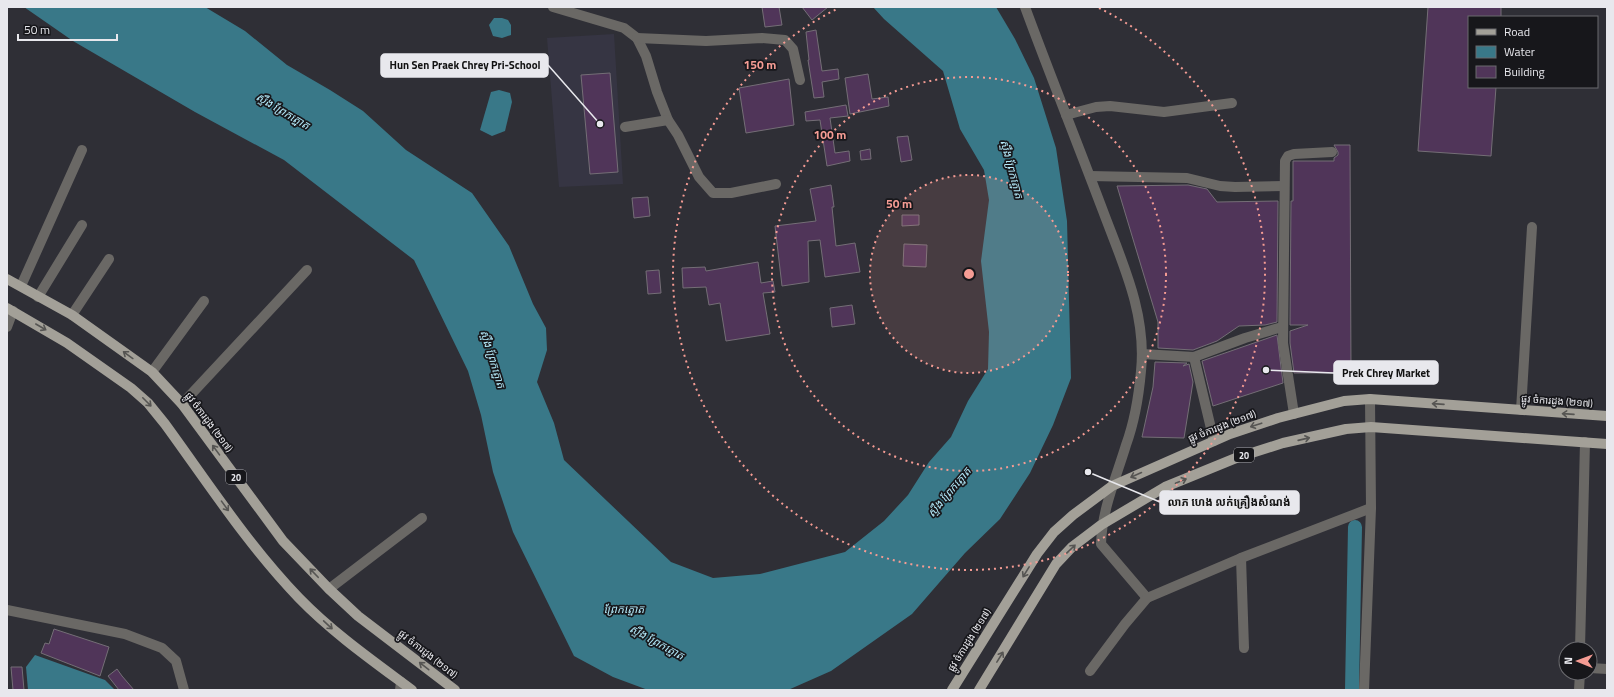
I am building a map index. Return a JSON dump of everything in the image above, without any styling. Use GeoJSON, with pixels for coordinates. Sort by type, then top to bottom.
{"type":"FeatureCollection","features":[{"type":"Feature","properties":{"kind":"main road","name":"ផ្លូវ ចំការដូង (២១៧)"},"geometry":{"type":"LineString","coordinates":[[7,279],[72,315],[152,372],[182,404],[283,541],[329,589],[358,616],[455,690]]}},
{"type":"Feature","properties":{"kind":"main road","name":"20"},"geometry":{"type":"LineString","coordinates":[[10,309],[67,343],[131,388],[148,403],[262,556],[300,599],[338,634],[401,686],[412,690]]}},
{"type":"Feature","properties":{"kind":"main road","name":"ផ្លូវ ចំការដូង (២១៧)"},"geometry":{"type":"LineString","coordinates":[[952,690],[1038,554],[1054,532],[1073,515],[1112,486],[1230,434],[1294,414],[1344,401],[1370,399],[1607,416]]}},
{"type":"Feature","properties":{"kind":"main road","name":"20"},"geometry":{"type":"LineString","coordinates":[[979,690],[1056,564],[1072,547],[1102,525],[1165,488],[1236,458],[1283,443],[1346,429],[1371,427],[1607,444]]}},
{"type":"Feature","properties":{"kind":"street"},"geometry":{"type":"LineString","coordinates":[[553,7],[624,28],[637,38],[646,56],[657,92],[668,120],[678,135],[699,177],[713,193],[731,193],[776,184]]}},
{"type":"Feature","properties":{"kind":"street"},"geometry":{"type":"LineString","coordinates":[[1024,7],[1090,176],[1131,287],[1139,318],[1142,354],[1137,396],[1127,443],[1112,486],[1102,525],[1101,544],[1147,598]]}},
{"type":"Feature","properties":{"kind":"street"},"geometry":{"type":"LineString","coordinates":[[637,38],[706,41],[762,38],[785,40],[793,49],[800,80]]}},
{"type":"Feature","properties":{"kind":"street"},"geometry":{"type":"LineString","coordinates":[[1066,115],[1096,107],[1110,106],[1164,112],[1232,103]]}},
{"type":"Feature","properties":{"kind":"street"},"geometry":{"type":"LineString","coordinates":[[625,128],[668,120]]}},
{"type":"Feature","properties":{"kind":"street"},"geometry":{"type":"LineString","coordinates":[[21,286],[82,150]]}},
{"type":"Feature","properties":{"kind":"street"},"geometry":{"type":"LineString","coordinates":[[1294,414],[1286,370],[1282,327],[1285,161],[1288,156],[1302,152],[1332,152]]}},
{"type":"Feature","properties":{"kind":"street"},"geometry":{"type":"LineString","coordinates":[[1090,176],[1187,178],[1220,186],[1235,187],[1284,186]]}},
{"type":"Feature","properties":{"kind":"street"},"geometry":{"type":"LineString","coordinates":[[38,297],[82,225]]}},
{"type":"Feature","properties":{"kind":"street"},"geometry":{"type":"LineString","coordinates":[[1521,410],[1532,227]]}},
{"type":"Feature","properties":{"kind":"street"},"geometry":{"type":"LineString","coordinates":[[72,315],[109,259]]}},
{"type":"Feature","properties":{"kind":"street"},"geometry":{"type":"LineString","coordinates":[[182,404],[307,270]]}},
{"type":"Feature","properties":{"kind":"street"},"geometry":{"type":"LineString","coordinates":[[152,372],[204,301]]}},
{"type":"Feature","properties":{"kind":"street"},"geometry":{"type":"LineString","coordinates":[[7,327],[10,309]]}},
{"type":"Feature","properties":{"kind":"street"},"geometry":{"type":"LineString","coordinates":[[1142,354],[1194,357],[1245,338],[1282,327]]}},
{"type":"Feature","properties":{"kind":"street"},"geometry":{"type":"LineString","coordinates":[[1194,357],[1214,441]]}},
{"type":"Feature","properties":{"kind":"street"},"geometry":{"type":"LineString","coordinates":[[1364,690],[1370,508],[1370,399]]}},
{"type":"Feature","properties":{"kind":"street"},"geometry":{"type":"LineString","coordinates":[[1580,641],[1585,442]]}},
{"type":"Feature","properties":{"kind":"street"},"geometry":{"type":"LineString","coordinates":[[1090,671],[1125,624],[1147,598],[1241,558],[1370,508]]}},
{"type":"Feature","properties":{"kind":"street"},"geometry":{"type":"LineString","coordinates":[[329,589],[422,518]]}},
{"type":"Feature","properties":{"kind":"street"},"geometry":{"type":"LineString","coordinates":[[1241,558],[1244,648]]}},
{"type":"Feature","properties":{"kind":"street"},"geometry":{"type":"LineString","coordinates":[[7,610],[125,634],[162,648],[176,661],[184,690]]}},
{"type":"Feature","properties":{"kind":"shaded area"},"geometry":{"type":"Polygon","coordinates":[[[614,34],[623,184],[559,187],[547,38],[614,34]]]}},
{"type":"Feature","properties":{"kind":"water","name":"ព្រែកត្នោត"},"geometry":{"type":"Polygon","coordinates":[[[24,7],[205,7],[245,31],[287,65],[363,111],[406,150],[472,193],[509,246],[533,304],[546,328],[547,350],[537,382],[554,423],[564,460],[671,562],[713,578],[760,574],[845,552],[884,521],[908,495],[929,462],[951,437],[968,401],[988,369],[989,332],[981,261],[989,200],[984,170],[960,129],[943,71],[884,19],[873,7],[996,7],[1015,39],[1034,78],[1056,148],[1067,221],[1071,378],[1053,425],[1030,473],[1000,519],[965,553],[912,614],[831,671],[788,690],[648,690],[613,677],[574,656],[513,532],[493,472],[481,415],[468,371],[414,260],[284,160],[195,112],[73,41],[24,7]]]}},
{"type":"Feature","properties":{"kind":"water"},"geometry":{"type":"Polygon","coordinates":[[[494,18],[508,20],[511,25],[511,35],[502,38],[493,36],[489,25],[494,18]]]}},
{"type":"Feature","properties":{"kind":"water"},"geometry":{"type":"Polygon","coordinates":[[[499,90],[510,93],[512,102],[505,131],[492,136],[480,130],[491,92],[499,90]]]}},
{"type":"Feature","properties":{"kind":"water"},"geometry":{"type":"Polygon","coordinates":[[[35,655],[105,680],[115,690],[28,690],[26,667],[35,655]]]}},
{"type":"Feature","properties":{"kind":"building"},"geometry":{"type":"Polygon","coordinates":[[[762,7],[779,7],[782,25],[765,27],[762,7]]]}},
{"type":"Feature","properties":{"kind":"building"},"geometry":{"type":"Polygon","coordinates":[[[802,7],[828,7],[812,20],[802,7]]]}},
{"type":"Feature","properties":{"kind":"building"},"geometry":{"type":"Polygon","coordinates":[[[1428,7],[1501,7],[1501,16],[1468,16],[1468,88],[1496,88],[1491,156],[1418,151],[1428,7]]]}},
{"type":"Feature","properties":{"kind":"building"},"geometry":{"type":"Polygon","coordinates":[[[816,30],[822,71],[838,69],[839,79],[822,82],[824,97],[814,98],[808,60],[806,32],[816,30]]]}},
{"type":"Feature","properties":{"kind":"building"},"geometry":{"type":"Polygon","coordinates":[[[610,73],[618,172],[590,174],[581,75],[610,73]]]}},
{"type":"Feature","properties":{"kind":"building"},"geometry":{"type":"Polygon","coordinates":[[[868,74],[872,99],[888,97],[889,106],[850,114],[845,78],[868,74]]]}},
{"type":"Feature","properties":{"kind":"building"},"geometry":{"type":"Polygon","coordinates":[[[789,79],[794,125],[746,133],[739,88],[789,79]]]}},
{"type":"Feature","properties":{"kind":"building"},"geometry":{"type":"Polygon","coordinates":[[[846,105],[848,116],[830,118],[835,153],[849,151],[850,161],[827,166],[820,120],[806,121],[805,112],[846,105]]]}},
{"type":"Feature","properties":{"kind":"building"},"geometry":{"type":"Polygon","coordinates":[[[908,136],[912,160],[901,162],[897,137],[908,136]]]}},
{"type":"Feature","properties":{"kind":"building"},"geometry":{"type":"Polygon","coordinates":[[[1334,145],[1350,145],[1351,373],[1294,373],[1290,331],[1308,325],[1290,325],[1291,201],[1293,201],[1293,161],[1334,161],[1334,158],[1338,155],[1338,152],[1334,145]]]}},
{"type":"Feature","properties":{"kind":"building"},"geometry":{"type":"Polygon","coordinates":[[[870,149],[871,159],[861,160],[860,151],[870,149]]]}},
{"type":"Feature","properties":{"kind":"building"},"geometry":{"type":"Polygon","coordinates":[[[831,185],[836,246],[855,243],[860,272],[825,277],[820,240],[808,241],[809,282],[782,286],[775,226],[816,221],[810,189],[831,185]]]}},
{"type":"Feature","properties":{"kind":"building"},"geometry":{"type":"Polygon","coordinates":[[[1188,185],[1207,189],[1217,202],[1278,201],[1277,322],[1265,325],[1239,326],[1217,341],[1193,350],[1158,348],[1158,322],[1117,186],[1188,185]]]}},
{"type":"Feature","properties":{"kind":"building"},"geometry":{"type":"Polygon","coordinates":[[[648,197],[650,216],[634,218],[632,198],[648,197]]]}},
{"type":"Feature","properties":{"kind":"building"},"geometry":{"type":"Polygon","coordinates":[[[902,215],[919,215],[919,225],[902,226],[902,215]]]}},
{"type":"Feature","properties":{"kind":"building"},"geometry":{"type":"Polygon","coordinates":[[[904,244],[927,245],[926,267],[903,266],[904,244]]]}},
{"type":"Feature","properties":{"kind":"building"},"geometry":{"type":"Polygon","coordinates":[[[758,262],[761,283],[773,281],[775,292],[763,293],[770,334],[726,341],[720,303],[709,305],[706,287],[683,288],[682,268],[705,267],[706,271],[758,262]]]}},
{"type":"Feature","properties":{"kind":"building"},"geometry":{"type":"Polygon","coordinates":[[[659,270],[661,293],[648,294],[646,271],[659,270]]]}},
{"type":"Feature","properties":{"kind":"building"},"geometry":{"type":"Polygon","coordinates":[[[852,305],[855,324],[832,327],[830,308],[852,305]]]}},
{"type":"Feature","properties":{"kind":"building"},"geometry":{"type":"Polygon","coordinates":[[[1277,335],[1283,383],[1213,406],[1202,361],[1277,335]]]}},
{"type":"Feature","properties":{"kind":"building"},"geometry":{"type":"Polygon","coordinates":[[[1155,362],[1187,363],[1183,366],[1189,364],[1193,382],[1184,438],[1142,437],[1153,387],[1155,362]]]}},
{"type":"Feature","properties":{"kind":"building"},"geometry":{"type":"Polygon","coordinates":[[[54,629],[109,647],[100,676],[41,653],[45,643],[49,644],[54,629]]]}},
{"type":"Feature","properties":{"kind":"building"},"geometry":{"type":"Polygon","coordinates":[[[11,667],[22,667],[24,690],[13,690],[11,667]]]}},
{"type":"Feature","properties":{"kind":"building"},"geometry":{"type":"Polygon","coordinates":[[[117,669],[134,690],[119,690],[108,676],[117,669]]]}},
{"type":"Feature","properties":{"kind":"waterway"},"geometry":{"type":"LineString","coordinates":[[1352,690],[1355,527]]}},
{"type":"Feature","properties":{"kind":"place","name":"Hun Sen Praek Chrey Pri-School"},"geometry":{"type":"Point","coordinates":[600,124]}},
{"type":"Feature","properties":{"kind":"place","name":"Prek Chrey Market"},"geometry":{"type":"Point","coordinates":[1266,370]}},
{"type":"Feature","properties":{"kind":"place","name":"លាភ ហេង លក់គ្រឿងសំណង់"},"geometry":{"type":"Point","coordinates":[1088,472]}},
{"type":"Feature","properties":{"kind":"water label","name":"ស្ទឹង ព្រែកត្នោត"},"geometry":{"type":"Point","coordinates":[283,111]}},
{"type":"Feature","properties":{"kind":"water label","name":"ស្ទឹង ព្រែកត្នោត"},"geometry":{"type":"Point","coordinates":[1012,169]}},
{"type":"Feature","properties":{"kind":"water label","name":"ស្ទឹង ព្រែកត្នោត"},"geometry":{"type":"Point","coordinates":[493,359]}},
{"type":"Feature","properties":{"kind":"water label","name":"ស្ទឹង ព្រែកត្នោត"},"geometry":{"type":"Point","coordinates":[949,492]}},
{"type":"Feature","properties":{"kind":"water label","name":"ស្ទឹង ព្រែកត្នោត"},"geometry":{"type":"Point","coordinates":[657,642]}}]}
